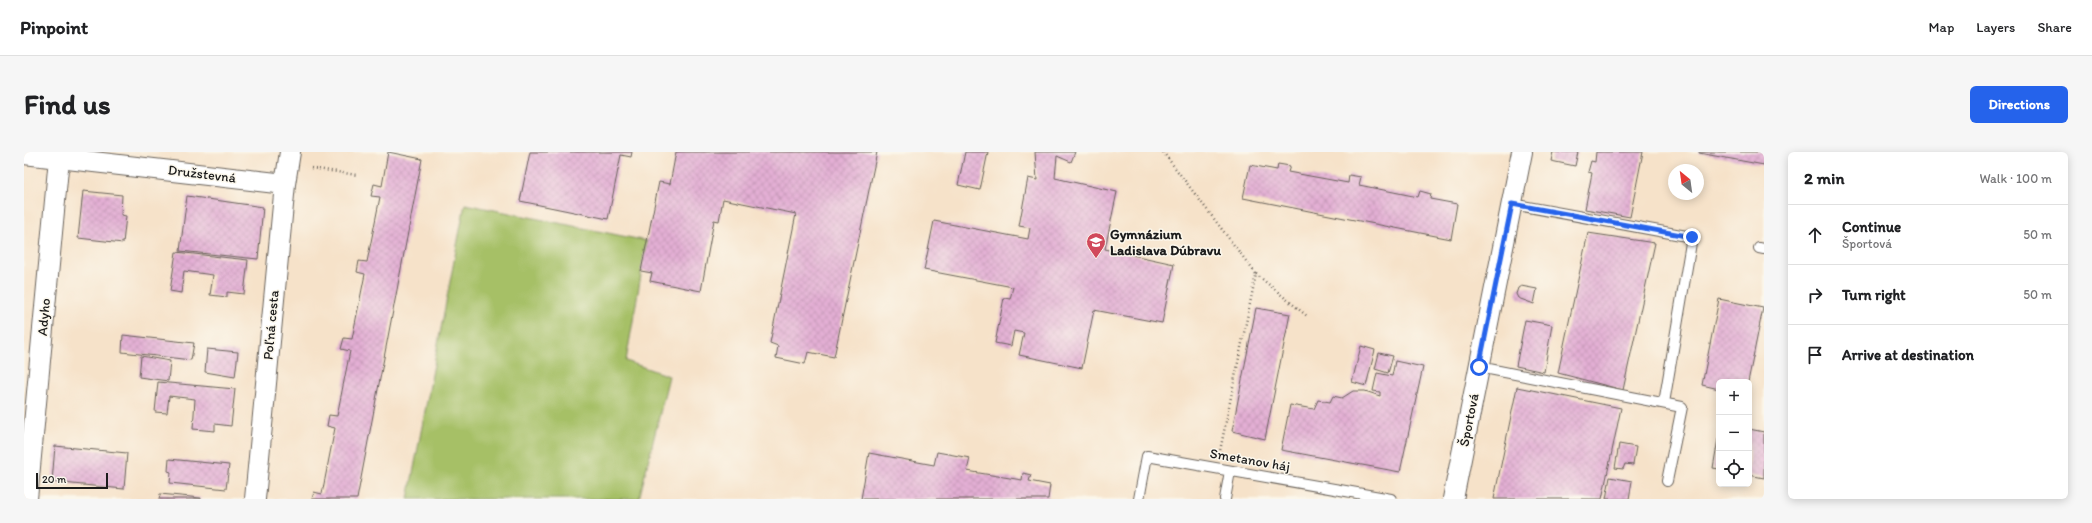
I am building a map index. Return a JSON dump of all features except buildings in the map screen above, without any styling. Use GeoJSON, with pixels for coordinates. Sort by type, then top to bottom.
{"type":"FeatureCollection","features":[{"type":"Feature","properties":{"kind":"street","name":"Športová"},"geometry":{"type":"LineString","coordinates":[[1453,499],[1522,152]]}},
{"type":"Feature","properties":{"kind":"street","name":"Družstevná"},"geometry":{"type":"LineString","coordinates":[[34,154],[59,158],[287,167]]}},
{"type":"Feature","properties":{"kind":"street","name":"Adyho"},"geometry":{"type":"LineString","coordinates":[[27,499],[29,413],[59,158]]}},
{"type":"Feature","properties":{"kind":"street","name":"Poľná cesta"},"geometry":{"type":"LineString","coordinates":[[255,499],[287,167]]}},
{"type":"Feature","properties":{"kind":"lane"},"geometry":{"type":"LineString","coordinates":[[1512,204],[1692,237],[1664,403]]}},
{"type":"Feature","properties":{"kind":"lane"},"geometry":{"type":"LineString","coordinates":[[1479,367],[1682,407],[1667,481]]}},
{"type":"Feature","properties":{"kind":"lane","name":"Smetanov háj"},"geometry":{"type":"LineString","coordinates":[[1139,499],[1147,456],[1390,499]]}},
{"type":"Feature","properties":{"kind":"lane"},"geometry":{"type":"LineString","coordinates":[[1225,499],[1230,471]]}},
{"type":"Feature","properties":{"kind":"path"},"geometry":{"type":"LineString","coordinates":[[1163,152],[1256,274],[1307,316]]}},
{"type":"Feature","properties":{"kind":"path"},"geometry":{"type":"LineString","coordinates":[[287,167],[357,174]]}},
{"type":"Feature","properties":{"kind":"path"},"geometry":{"type":"LineString","coordinates":[[1216,468],[1256,274]]}},
{"type":"Feature","properties":{"kind":"green space"},"geometry":{"type":"Polygon","coordinates":[[[465,204],[647,241],[626,361],[669,376],[639,499],[408,499],[465,204]]]}},
{"type":"Feature","properties":{"kind":"place","name":"Gymnázium Ladislava Dúbravu"},"geometry":{"type":"Point","coordinates":[1096,259]}},
{"type":"Feature","properties":{"kind":"route"},"geometry":{"type":"LineString","coordinates":[[1479,367],[1512,204],[1692,237]]}}]}
